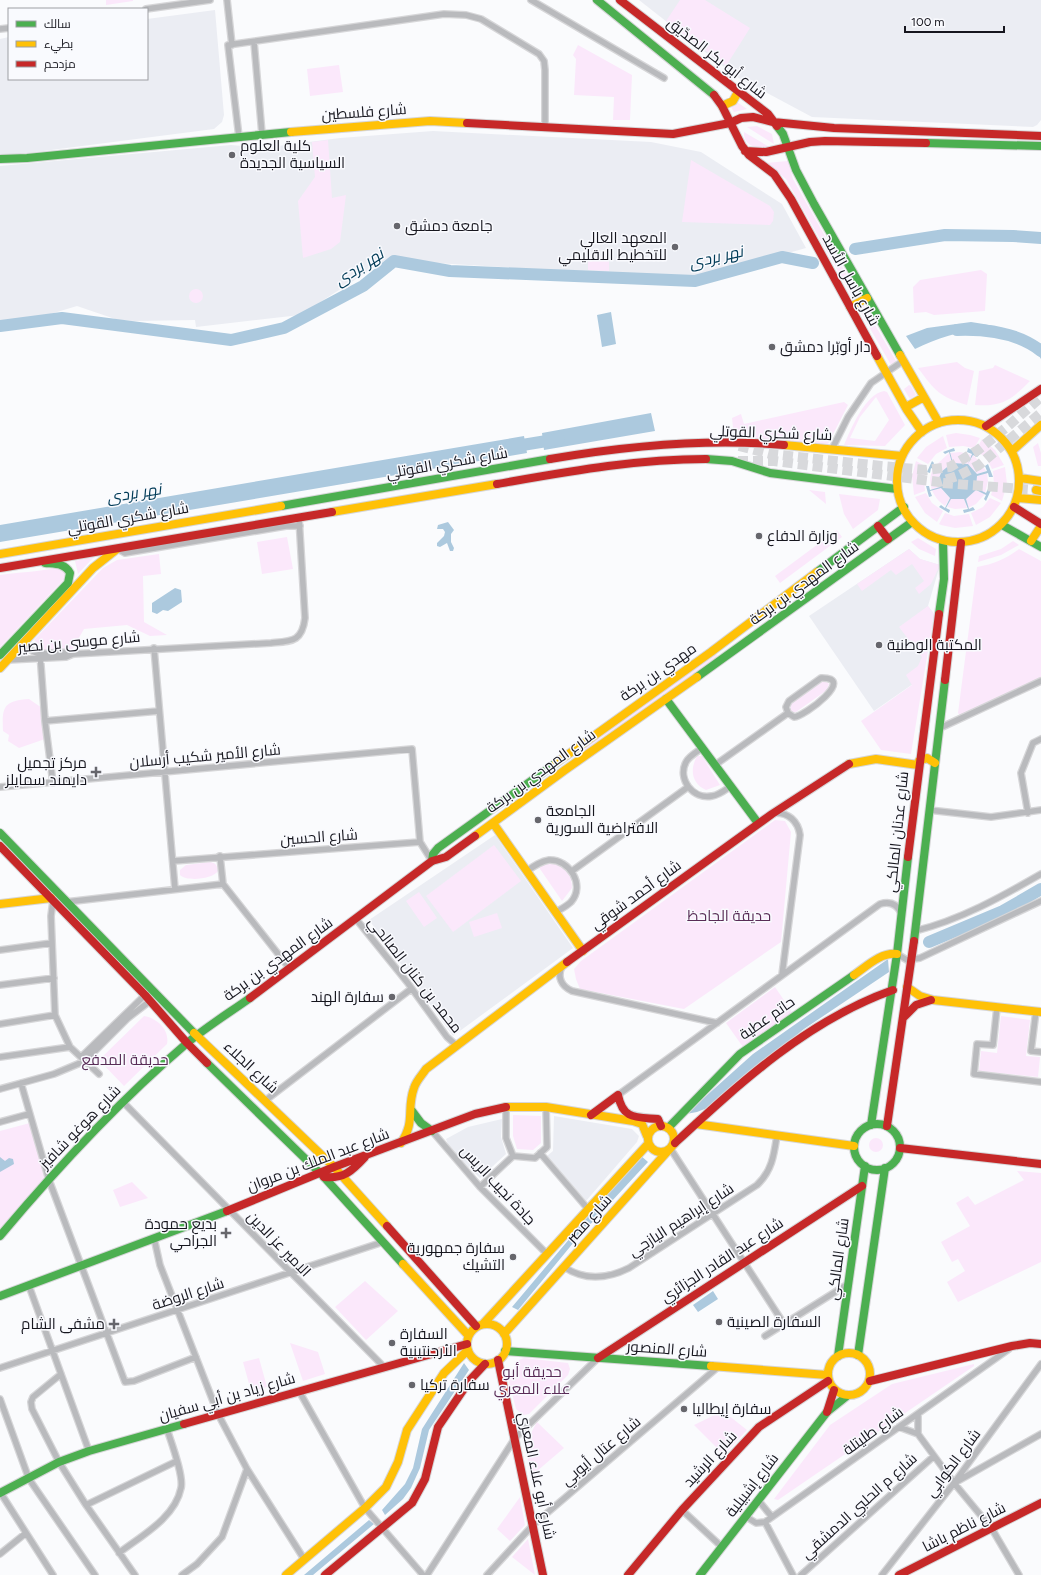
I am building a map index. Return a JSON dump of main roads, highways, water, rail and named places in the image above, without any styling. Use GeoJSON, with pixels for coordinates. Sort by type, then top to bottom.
{"type":"FeatureCollection","features":[{"type":"Feature","properties":{"kind":"main road","name":"شارع أبو بكر الصدّيق"},"geometry":{"type":"LineString","coordinates":[[597,0],[714,95],[722,106],[736,138]]}},
{"type":"Feature","properties":{"kind":"main road","name":"شارع أبو بكر الصدّيق"},"geometry":{"type":"LineString","coordinates":[[620,0],[768,114],[783,134],[787,147]]}},
{"type":"Feature","properties":{"kind":"main road"},"geometry":{"type":"LineString","coordinates":[[722,106],[733,101],[738,92]]}},
{"type":"Feature","properties":{"kind":"main road","name":"شارع فلسطين"},"geometry":{"type":"LineString","coordinates":[[0,159],[27,158],[262,134],[430,121],[673,134],[730,123],[747,117],[774,122],[834,128],[1041,136]]}},
{"type":"Feature","properties":{"kind":"main road","name":"شارع باسل الأسد"},"geometry":{"type":"LineString","coordinates":[[736,138],[745,151],[774,174],[791,199],[886,372],[922,432]]}},
{"type":"Feature","properties":{"kind":"main road"},"geometry":{"type":"LineString","coordinates":[[745,151],[766,152],[810,142],[825,141],[1041,146]]}},
{"type":"Feature","properties":{"kind":"main road","name":"شارع باسل الأسد"},"geometry":{"type":"LineString","coordinates":[[787,147],[814,204],[939,423]]}},
{"type":"Feature","properties":{"kind":"main road"},"geometry":{"type":"LineString","coordinates":[[850,307],[868,298]]}},
{"type":"Feature","properties":{"kind":"main road"},"geometry":{"type":"LineString","coordinates":[[986,426],[1041,389]]}},
{"type":"Feature","properties":{"kind":"main road"},"geometry":{"type":"LineString","coordinates":[[906,407],[924,397]]}},
{"type":"Feature","properties":{"kind":"main road"},"geometry":{"type":"LineString","coordinates":[[962,420],[986,426],[1001,437],[1012,451],[1020,478],[1018,498],[1014,507],[1002,525],[983,538],[961,543],[943,541],[926,534],[912,522],[897,489],[898,472],[902,456],[910,443],[922,432],[939,423],[962,420]]}},
{"type":"Feature","properties":{"kind":"main road"},"geometry":{"type":"LineString","coordinates":[[1012,451],[1041,425]]}},
{"type":"Feature","properties":{"kind":"main road","name":"شارع شكري القوتلي"},"geometry":{"type":"LineString","coordinates":[[0,554],[592,452],[676,444],[769,444],[902,456]]}},
{"type":"Feature","properties":{"kind":"main road","name":"شارع شكري القوتلي"},"geometry":{"type":"LineString","coordinates":[[0,568],[299,522],[602,466],[673,459],[732,461],[770,473],[897,489]]}},
{"type":"Feature","properties":{"kind":"main road"},"geometry":{"type":"LineString","coordinates":[[1020,478],[1041,481]]}},
{"type":"Feature","properties":{"kind":"main road"},"geometry":{"type":"LineString","coordinates":[[1018,498],[1041,500]]}},
{"type":"Feature","properties":{"kind":"main road","name":"مهدي بن بركة"},"geometry":{"type":"LineString","coordinates":[[432,861],[433,854],[438,848],[548,767],[711,652],[904,507]]}},
{"type":"Feature","properties":{"kind":"main road"},"geometry":{"type":"LineString","coordinates":[[1014,507],[1041,525],[1031,542]]}},
{"type":"Feature","properties":{"kind":"main road","name":"شارع المهدي بن بركة"},"geometry":{"type":"LineString","coordinates":[[187,1043],[290,969],[432,861],[446,857],[565,770],[732,654],[912,522]]}},
{"type":"Feature","properties":{"kind":"main road"},"geometry":{"type":"LineString","coordinates":[[1002,525],[1041,547]]}},
{"type":"Feature","properties":{"kind":"main road"},"geometry":{"type":"LineString","coordinates":[[878,526],[888,539]]}},
{"type":"Feature","properties":{"kind":"main road","name":"شارع عدنان المالكي"},"geometry":{"type":"LineString","coordinates":[[871,1125],[893,990],[918,765],[944,579],[943,541]]}},
{"type":"Feature","properties":{"kind":"main road","name":"شارع عدنان المالكي"},"geometry":{"type":"LineString","coordinates":[[887,1126],[904,1017],[915,931],[928,810],[940,728],[961,543]]}},
{"type":"Feature","properties":{"kind":"main road"},"geometry":{"type":"LineString","coordinates":[[3,658],[25,641],[93,568],[118,549]]}},
{"type":"Feature","properties":{"kind":"main road"},"geometry":{"type":"LineString","coordinates":[[0,668],[3,658],[68,582],[70,573],[65,565],[38,562]]}},
{"type":"Feature","properties":{"kind":"main road"},"geometry":{"type":"LineString","coordinates":[[666,699],[758,823]]}},
{"type":"Feature","properties":{"kind":"main road"},"geometry":{"type":"LineString","coordinates":[[934,772],[925,773],[918,765],[927,758],[935,763]]}},
{"type":"Feature","properties":{"kind":"main road","name":"شارع أحمد شوقي"},"geometry":{"type":"LineString","coordinates":[[400,1143],[410,1128],[412,1112],[411,1098],[417,1080],[426,1069],[562,966],[758,823],[850,764],[876,759],[918,765]]}},
{"type":"Feature","properties":{"kind":"main road"},"geometry":{"type":"LineString","coordinates":[[559,760],[564,764],[565,770]]}},
{"type":"Feature","properties":{"kind":"main road"},"geometry":{"type":"LineString","coordinates":[[548,767],[550,774],[554,778]]}},
{"type":"Feature","properties":{"kind":"main road"},"geometry":{"type":"LineString","coordinates":[[493,823],[583,951]]}},
{"type":"Feature","properties":{"kind":"main road","name":"شارع الجلاء"},"geometry":{"type":"LineString","coordinates":[[0,834],[197,1036],[266,1100],[344,1177],[480,1325]]}},
{"type":"Feature","properties":{"kind":"main road","name":"شارع الجلاء"},"geometry":{"type":"LineString","coordinates":[[0,846],[147,998],[187,1043],[322,1175],[383,1242],[467,1343]]}},
{"type":"Feature","properties":{"kind":"main road"},"geometry":{"type":"LineString","coordinates":[[0,904],[52,899]]}},
{"type":"Feature","properties":{"kind":"main road","name":"حاتم عطية"},"geometry":{"type":"LineString","coordinates":[[665,1127],[740,1054],[883,955],[890,953],[897,954]]}},
{"type":"Feature","properties":{"kind":"main road"},"geometry":{"type":"LineString","coordinates":[[907,987],[920,996],[934,1000],[1038,1011]]}},
{"type":"Feature","properties":{"kind":"main road"},"geometry":{"type":"LineString","coordinates":[[696,1124],[790,1044],[865,1000],[893,990]]}},
{"type":"Feature","properties":{"kind":"main road"},"geometry":{"type":"LineString","coordinates":[[904,1017],[916,1005],[934,1000]]}},
{"type":"Feature","properties":{"kind":"main road","name":"شارع هوغو شافيز"},"geometry":{"type":"LineString","coordinates":[[0,1236],[48,1180],[123,1102],[187,1043]]}},
{"type":"Feature","properties":{"kind":"main road"},"geometry":{"type":"LineString","coordinates":[[591,1115],[618,1095],[621,1107],[624,1111],[642,1118],[658,1119],[665,1127],[674,1138],[670,1148],[662,1152],[658,1152],[650,1148],[648,1140],[654,1127],[665,1127]]}},
{"type":"Feature","properties":{"kind":"main road","name":"شارع عبد الملك بن مروان"},"geometry":{"type":"LineString","coordinates":[[0,1296],[322,1175],[334,1167],[432,1132],[475,1114],[506,1107],[546,1107],[642,1124],[648,1140]]}},
{"type":"Feature","properties":{"kind":"main road"},"geometry":{"type":"LineString","coordinates":[[412,1112],[421,1123],[432,1132]]}},
{"type":"Feature","properties":{"kind":"main road"},"geometry":{"type":"LineString","coordinates":[[696,1124],[854,1146]]}},
{"type":"Feature","properties":{"kind":"main road","name":"شارع مصر"},"geometry":{"type":"LineString","coordinates":[[504,1334],[670,1148],[696,1124]]}},
{"type":"Feature","properties":{"kind":"main road"},"geometry":{"type":"LineString","coordinates":[[876,1124],[887,1126],[897,1135],[900,1148],[895,1160],[885,1168],[871,1169],[865,1166],[855,1154],[854,1146],[859,1133],[871,1125],[876,1124]]}},
{"type":"Feature","properties":{"kind":"main road","name":"شارع مصر"},"geometry":{"type":"LineString","coordinates":[[480,1325],[548,1254],[648,1140]]}},
{"type":"Feature","properties":{"kind":"main road"},"geometry":{"type":"LineString","coordinates":[[900,1148],[1041,1164]]}},
{"type":"Feature","properties":{"kind":"main road"},"geometry":{"type":"LineString","coordinates":[[322,1175],[338,1179],[344,1177],[365,1157]]}},
{"type":"Feature","properties":{"kind":"main road","name":"شارع المالكي"},"geometry":{"type":"LineString","coordinates":[[838,1356],[865,1166]]}},
{"type":"Feature","properties":{"kind":"main road"},"geometry":{"type":"LineString","coordinates":[[858,1355],[885,1168]]}},
{"type":"Feature","properties":{"kind":"main road","name":"شارع عبد القادر الجزائري"},"geometry":{"type":"LineString","coordinates":[[598,1358],[862,1186]]}},
{"type":"Feature","properties":{"kind":"main road"},"geometry":{"type":"LineString","coordinates":[[286,1575],[365,1508],[386,1488],[398,1462],[407,1430],[425,1400],[480,1325],[496,1326],[504,1334],[507,1345],[505,1351],[498,1360],[484,1364],[470,1380],[438,1426],[425,1479],[412,1503],[325,1575]]}},
{"type":"Feature","properties":{"kind":"main road"},"geometry":{"type":"LineString","coordinates":[[467,1343],[474,1359],[484,1364]]}},
{"type":"Feature","properties":{"kind":"main road","name":"شارع زياد بن أبي سفيان"},"geometry":{"type":"LineString","coordinates":[[0,1492],[29,1479],[60,1462],[90,1451],[467,1343]]}},
{"type":"Feature","properties":{"kind":"main road"},"geometry":{"type":"LineString","coordinates":[[870,1381],[1012,1346],[1030,1343],[1041,1344]]}},
{"type":"Feature","properties":{"kind":"main road","name":"شارع المنصور"},"geometry":{"type":"LineString","coordinates":[[505,1351],[718,1367],[828,1378]]}},
{"type":"Feature","properties":{"kind":"main road"},"geometry":{"type":"LineString","coordinates":[[827,1412],[847,1396],[864,1390],[870,1381],[870,1370],[868,1365],[858,1355],[845,1353],[838,1356],[830,1364],[828,1378],[834,1390],[847,1396]]}},
{"type":"Feature","properties":{"kind":"main road","name":"شارع أبو علاء المعري"},"geometry":{"type":"LineString","coordinates":[[498,1360],[543,1575]]}},
{"type":"Feature","properties":{"kind":"main road","name":"شارع الرشيد"},"geometry":{"type":"LineString","coordinates":[[628,1575],[682,1510],[759,1427],[828,1378]]}},
{"type":"Feature","properties":{"kind":"main road"},"geometry":{"type":"LineString","coordinates":[[827,1412],[834,1390]]}},
{"type":"Feature","properties":{"kind":"main road","name":"شارع إشبيلية"},"geometry":{"type":"LineString","coordinates":[[700,1575],[827,1412]]}},
{"type":"Feature","properties":{"kind":"main road","name":"شارع ناظم باشا"},"geometry":{"type":"LineString","coordinates":[[905,1574],[1041,1503]]}},
{"type":"Feature","properties":{"kind":"water"},"geometry":{"type":"Polygon","coordinates":[[[611,312],[616,344],[602,347],[597,315],[611,312]]]}},
{"type":"Feature","properties":{"kind":"water"},"geometry":{"type":"Polygon","coordinates":[[[971,322],[990,325],[1033,339],[1041,344],[1041,359],[1032,345],[1016,336],[1002,332],[987,330],[958,333],[915,349],[906,336],[927,328],[971,322]]]}},
{"type":"Feature","properties":{"kind":"water"},"geometry":{"type":"Polygon","coordinates":[[[651,413],[655,431],[544,450],[542,433],[651,413]]]}},
{"type":"Feature","properties":{"kind":"water"},"geometry":{"type":"Polygon","coordinates":[[[524,436],[527,453],[0,542],[0,525],[524,436]]]}},
{"type":"Feature","properties":{"kind":"water"},"geometry":{"type":"Polygon","coordinates":[[[954,448],[955,451],[950,452],[953,463],[968,464],[977,474],[987,471],[985,466],[988,464],[993,477],[989,477],[988,473],[977,476],[976,488],[986,493],[988,489],[991,490],[986,501],[984,499],[986,495],[976,490],[966,499],[969,509],[973,507],[975,510],[964,513],[963,510],[968,509],[964,499],[951,499],[946,508],[950,510],[949,513],[939,507],[941,505],[945,508],[950,498],[941,488],[930,491],[932,496],[929,497],[926,486],[929,486],[930,490],[940,487],[939,478],[941,473],[931,468],[930,473],[927,472],[932,461],[934,463],[932,467],[941,472],[952,463],[949,452],[945,454],[943,452],[954,448]]]}},
{"type":"Feature","properties":{"kind":"water"},"geometry":{"type":"Polygon","coordinates":[[[968,448],[980,454],[977,457],[973,455],[968,464],[972,454],[967,452],[968,448]]]}},
{"type":"Feature","properties":{"kind":"water"},"geometry":{"type":"Polygon","coordinates":[[[448,522],[454,530],[451,534],[451,542],[454,548],[453,551],[450,551],[447,543],[440,547],[437,546],[437,543],[444,536],[445,532],[443,529],[437,529],[438,525],[448,522]]]}},
{"type":"Feature","properties":{"kind":"water"},"geometry":{"type":"Polygon","coordinates":[[[175,588],[181,590],[182,602],[168,611],[163,610],[157,614],[152,612],[152,603],[175,588]]]}},
{"type":"Feature","properties":{"kind":"water"},"geometry":{"type":"Polygon","coordinates":[[[888,959],[889,972],[804,1029],[760,1064],[715,1105],[697,1112],[686,1114],[753,1054],[888,959]]]}},
{"type":"Feature","properties":{"kind":"water"},"geometry":{"type":"Polygon","coordinates":[[[640,1155],[648,1162],[574,1242],[518,1310],[512,1307],[640,1155]]]}},
{"type":"Feature","properties":{"kind":"water"},"geometry":{"type":"Polygon","coordinates":[[[0,1157],[5,1161],[9,1158],[13,1159],[14,1164],[0,1172],[0,1157]]]}},
{"type":"Feature","properties":{"kind":"water"},"geometry":{"type":"Polygon","coordinates":[[[713,1291],[718,1299],[698,1312],[693,1305],[713,1291]]]}},
{"type":"Feature","properties":{"kind":"water"},"geometry":{"type":"Polygon","coordinates":[[[464,1363],[469,1370],[429,1430],[420,1468],[411,1488],[403,1499],[385,1515],[382,1510],[405,1484],[413,1468],[422,1429],[464,1363]]]}},
{"type":"Feature","properties":{"kind":"water"},"geometry":{"type":"Polygon","coordinates":[[[369,1520],[374,1524],[313,1575],[304,1575],[369,1520]]]}},
{"type":"Feature","properties":{"kind":"waterway","name":"نهر بردى"},"geometry":{"type":"LineString","coordinates":[[855,249],[945,235],[1041,238]]}},
{"type":"Feature","properties":{"kind":"waterway","name":"نهر بردى"},"geometry":{"type":"LineString","coordinates":[[0,326],[62,318],[231,340],[284,328],[363,286],[394,261],[450,271],[695,281],[782,257],[813,263]]}},
{"type":"Feature","properties":{"kind":"waterway","name":"نهر بردى"},"geometry":{"type":"LineString","coordinates":[[957,330],[979,330],[1001,333],[1022,340],[1041,351]]}},
{"type":"Feature","properties":{"kind":"waterway","name":"نهر بردى"},"geometry":{"type":"LineString","coordinates":[[510,447],[559,439]]}},
{"type":"Feature","properties":{"kind":"waterway"},"geometry":{"type":"LineString","coordinates":[[929,942],[1003,911],[1041,889]]}},
{"type":"Feature","properties":{"kind":"tunnel"},"geometry":{"type":"LineString","coordinates":[[739,446],[771,454],[881,466],[926,470],[950,467],[978,450],[1041,397]]}},
{"type":"Feature","properties":{"kind":"tunnel"},"geometry":{"type":"LineString","coordinates":[[738,461],[774,461],[939,482],[960,475],[979,465],[1041,413]]}},
{"type":"Feature","properties":{"kind":"tunnel"},"geometry":{"type":"LineString","coordinates":[[943,483],[1036,490]]}},
{"type":"Feature","properties":{"kind":"place","name":"كلية العلوم السياسية الجديدة"},"geometry":{"type":"Point","coordinates":[232,155]}},
{"type":"Feature","properties":{"kind":"place","name":"جامعة دمشق"},"geometry":{"type":"Point","coordinates":[397,226]}},
{"type":"Feature","properties":{"kind":"place","name":"المعهد العالي للتخطيط الاقليمي"},"geometry":{"type":"Point","coordinates":[675,247]}},
{"type":"Feature","properties":{"kind":"place","name":"دار أوبّرا دمشق"},"geometry":{"type":"Point","coordinates":[772,347]}},
{"type":"Feature","properties":{"kind":"place","name":"وزارة الدفاع"},"geometry":{"type":"Point","coordinates":[759,536]}},
{"type":"Feature","properties":{"kind":"place","name":"المكتبة الوطنية"},"geometry":{"type":"Point","coordinates":[879,645]}},
{"type":"Feature","properties":{"kind":"place","name":"مركز تجميل دايمند سمايلز"},"geometry":{"type":"Point","coordinates":[96,772]}},
{"type":"Feature","properties":{"kind":"place","name":"الجامعة الافتراضية السورية"},"geometry":{"type":"Point","coordinates":[538,820]}},
{"type":"Feature","properties":{"kind":"place","name":"سفارة الهند"},"geometry":{"type":"Point","coordinates":[392,997]}},
{"type":"Feature","properties":{"kind":"place","name":"بديع حمودة الجراحي"},"geometry":{"type":"Point","coordinates":[226,1233]}},
{"type":"Feature","properties":{"kind":"place","name":"سفارة جمهورية التشيك"},"geometry":{"type":"Point","coordinates":[513,1257]}},
{"type":"Feature","properties":{"kind":"place","name":"السفارة الصينية"},"geometry":{"type":"Point","coordinates":[719,1322]}},
{"type":"Feature","properties":{"kind":"place","name":"مشفى الشام"},"geometry":{"type":"Point","coordinates":[114,1324]}},
{"type":"Feature","properties":{"kind":"place","name":"السفارة الأرجنتينية"},"geometry":{"type":"Point","coordinates":[392,1343]}},
{"type":"Feature","properties":{"kind":"place","name":"سفارة تركيا"},"geometry":{"type":"Point","coordinates":[412,1385]}},
{"type":"Feature","properties":{"kind":"place","name":"سفارة إيطاليا"},"geometry":{"type":"Point","coordinates":[684,1409]}},
{"type":"Feature","properties":{"kind":"park label","name":"حديقة الجاحظ"},"geometry":{"type":"Point","coordinates":[729,916]}},
{"type":"Feature","properties":{"kind":"park label","name":"حديقة المدفع"},"geometry":{"type":"Point","coordinates":[125,1060]}},
{"type":"Feature","properties":{"kind":"park label","name":"حديقة أبو علاء المعري"},"geometry":{"type":"Point","coordinates":[532,1380]}}]}
